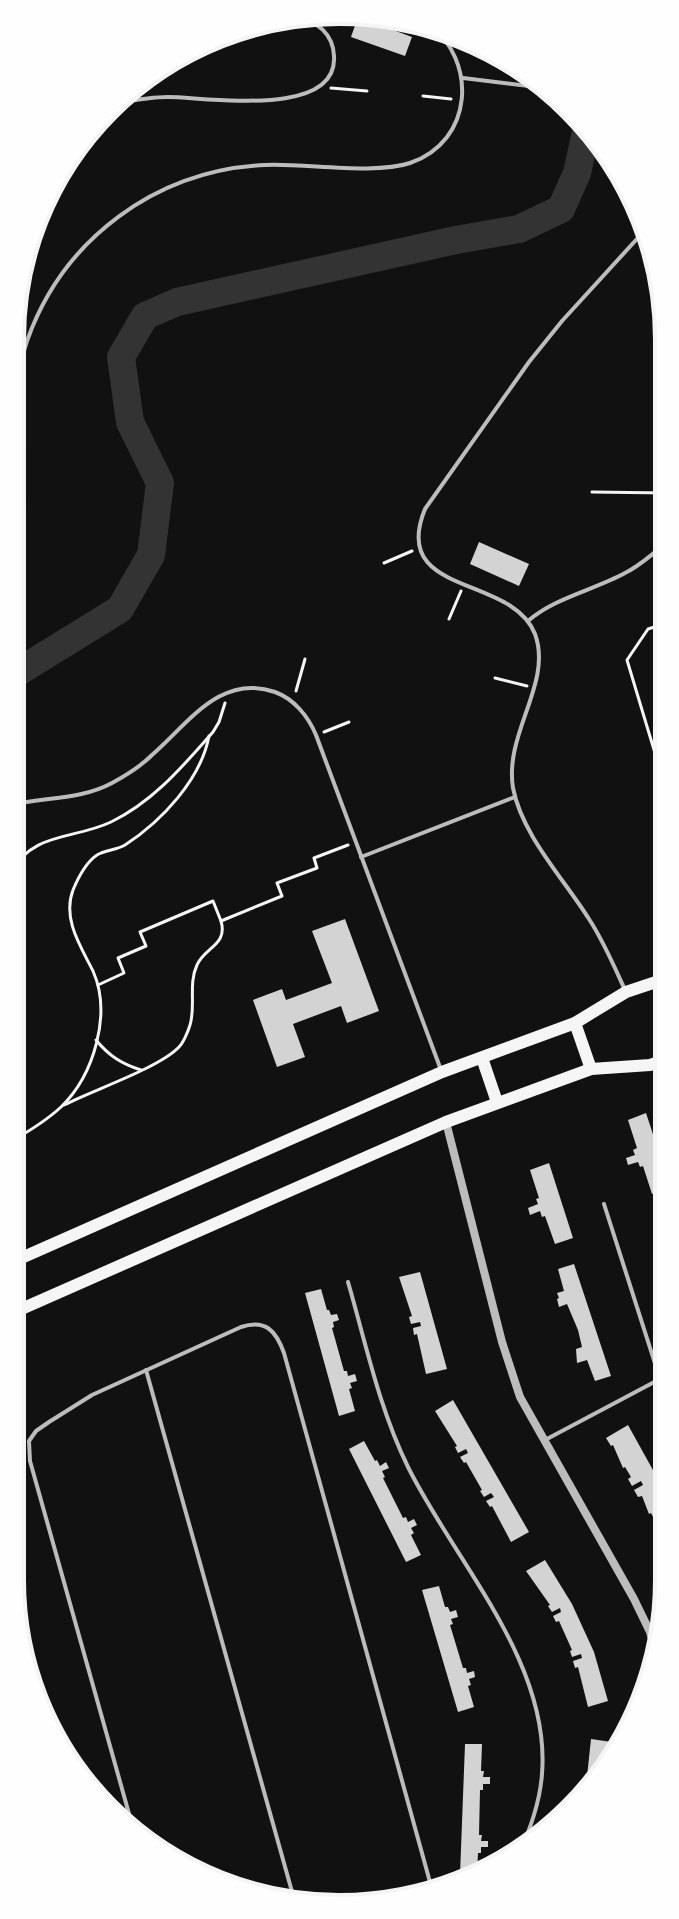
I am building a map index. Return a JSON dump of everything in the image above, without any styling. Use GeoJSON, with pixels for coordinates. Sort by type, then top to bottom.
{"type":"FeatureCollection","features":[{"type":"Feature","properties":{"kind":"main road"},"geometry":{"type":"LineString","coordinates":[[24,1257],[442,1072],[575,1023],[626,992],[655,982]]}},
{"type":"Feature","properties":{"kind":"main road"},"geometry":{"type":"LineString","coordinates":[[575,1023],[591,1069]]}},
{"type":"Feature","properties":{"kind":"main road"},"geometry":{"type":"LineString","coordinates":[[482,1058],[497,1102]]}},
{"type":"Feature","properties":{"kind":"main road"},"geometry":{"type":"LineString","coordinates":[[24,1308],[497,1102],[591,1069],[655,1063]]}},
{"type":"Feature","properties":{"kind":"street"},"geometry":{"type":"LineString","coordinates":[[446,1122],[502,1342],[520,1397],[650,1633]]}},
{"type":"Feature","properties":{"kind":"lane"},"geometry":{"type":"LineString","coordinates":[[132,101],[165,97],[263,100],[311,93],[330,74],[334,62],[332,44],[323,30],[316,25]]}},
{"type":"Feature","properties":{"kind":"lane"},"geometry":{"type":"LineString","coordinates":[[24,356],[38,315],[75,255],[115,217],[162,189],[228,168],[268,165],[387,167],[411,163],[439,145],[451,131],[462,100],[463,78],[450,44]]}},
{"type":"Feature","properties":{"kind":"lane"},"geometry":{"type":"LineString","coordinates":[[463,78],[527,85]]}},
{"type":"Feature","properties":{"kind":"lane"},"geometry":{"type":"LineString","coordinates":[[626,992],[590,921],[530,832],[515,797],[512,772],[515,741],[538,673],[537,642],[528,621],[506,603],[436,571],[419,548],[418,533],[425,509],[503,399],[562,321],[638,238]]}},
{"type":"Feature","properties":{"kind":"lane"},"geometry":{"type":"LineString","coordinates":[[528,621],[543,608],[629,572],[655,552]]}},
{"type":"Feature","properties":{"kind":"lane"},"geometry":{"type":"LineString","coordinates":[[24,803],[75,796],[110,784],[150,758],[199,710],[226,692],[253,687],[267,690],[293,703],[305,714],[316,735],[442,1072]]}},
{"type":"Feature","properties":{"kind":"lane"},"geometry":{"type":"LineString","coordinates":[[361,857],[515,797]]}},
{"type":"Feature","properties":{"kind":"lane"},"geometry":{"type":"LineString","coordinates":[[604,1204],[655,1363]]}},
{"type":"Feature","properties":{"kind":"lane"},"geometry":{"type":"LineString","coordinates":[[348,1282],[392,1433],[440,1527],[510,1639],[536,1707],[542,1738],[543,1772],[527,1834]]}},
{"type":"Feature","properties":{"kind":"lane"},"geometry":{"type":"LineString","coordinates":[[130,1816],[28,1450],[29,1441],[36,1431],[92,1395],[249,1324],[259,1323],[271,1328],[279,1338],[431,1881]]}},
{"type":"Feature","properties":{"kind":"lane"},"geometry":{"type":"LineString","coordinates":[[146,1370],[292,1891]]}},
{"type":"Feature","properties":{"kind":"lane"},"geometry":{"type":"LineString","coordinates":[[544,1440],[655,1382]]}},
{"type":"Feature","properties":{"kind":"path"},"geometry":{"type":"LineString","coordinates":[[319,87],[367,91]]}},
{"type":"Feature","properties":{"kind":"path"},"geometry":{"type":"LineString","coordinates":[[423,96],[462,100]]}},
{"type":"Feature","properties":{"kind":"path"},"geometry":{"type":"LineString","coordinates":[[592,492],[655,493]]}},
{"type":"Feature","properties":{"kind":"path"},"geometry":{"type":"LineString","coordinates":[[384,563],[419,548]]}},
{"type":"Feature","properties":{"kind":"path"},"geometry":{"type":"LineString","coordinates":[[449,619],[464,584]]}},
{"type":"Feature","properties":{"kind":"path"},"geometry":{"type":"LineString","coordinates":[[655,627],[648,629],[627,660],[655,753]]}},
{"type":"Feature","properties":{"kind":"path"},"geometry":{"type":"LineString","coordinates":[[293,703],[305,659]]}},
{"type":"Feature","properties":{"kind":"path"},"geometry":{"type":"LineString","coordinates":[[495,678],[533,688]]}},
{"type":"Feature","properties":{"kind":"path"},"geometry":{"type":"LineString","coordinates":[[24,855],[37,843],[74,835],[112,821],[151,797],[219,722],[226,692]]}},
{"type":"Feature","properties":{"kind":"path"},"geometry":{"type":"LineString","coordinates":[[316,735],[349,722]]}},
{"type":"Feature","properties":{"kind":"path"},"geometry":{"type":"LineString","coordinates":[[61,1107],[79,1083],[93,1056],[99,1028],[100,997],[94,973],[78,945],[71,918],[71,895],[82,871],[96,856],[122,847],[146,830],[179,795],[200,766],[209,736]]}},
{"type":"Feature","properties":{"kind":"path"},"geometry":{"type":"LineString","coordinates":[[221,921],[282,896],[277,883],[317,868],[314,858],[355,842]]}},
{"type":"Feature","properties":{"kind":"path"},"geometry":{"type":"LineString","coordinates":[[24,1132],[61,1107],[155,1064],[180,1047],[191,1025],[193,977],[198,961],[219,943],[223,930],[213,901],[140,932],[146,946],[118,958],[124,973],[97,985]]}},
{"type":"Feature","properties":{"kind":"path"},"geometry":{"type":"LineString","coordinates":[[96,1040],[105,1051],[125,1065],[141,1070]]}},
{"type":"Feature","properties":{"kind":"building"},"geometry":{"type":"Polygon","coordinates":[[[355,25],[388,28],[412,37],[405,56],[351,37],[355,25]]]}},
{"type":"Feature","properties":{"kind":"building"},"geometry":{"type":"Polygon","coordinates":[[[479,542],[529,564],[519,586],[470,564],[479,542]]]}},
{"type":"Feature","properties":{"kind":"building"},"geometry":{"type":"Polygon","coordinates":[[[345,919],[379,1011],[347,1023],[341,1006],[293,1024],[305,1057],[277,1067],[253,1000],[282,989],[286,1000],[332,983],[312,931],[345,919]]]}},
{"type":"Feature","properties":{"kind":"building"},"geometry":{"type":"Polygon","coordinates":[[[646,1113],[655,1140],[655,1193],[652,1194],[643,1166],[640,1167],[638,1162],[628,1165],[626,1158],[635,1155],[633,1150],[637,1148],[628,1120],[646,1113]]]}},
{"type":"Feature","properties":{"kind":"building"},"geometry":{"type":"Polygon","coordinates":[[[549,1163],[573,1238],[555,1244],[545,1216],[542,1217],[540,1211],[530,1215],[528,1208],[538,1204],[536,1199],[539,1198],[530,1170],[549,1163]]]}},
{"type":"Feature","properties":{"kind":"building"},"geometry":{"type":"Polygon","coordinates":[[[574,1264],[611,1376],[595,1381],[587,1360],[577,1363],[576,1349],[582,1347],[578,1330],[567,1304],[559,1307],[557,1299],[557,1293],[564,1291],[558,1269],[574,1264]]]}},
{"type":"Feature","properties":{"kind":"building"},"geometry":{"type":"Polygon","coordinates":[[[420,1272],[447,1369],[426,1374],[413,1328],[421,1326],[420,1322],[411,1324],[409,1317],[412,1316],[399,1277],[420,1272]]]}},
{"type":"Feature","properties":{"kind":"building"},"geometry":{"type":"Polygon","coordinates":[[[321,1289],[327,1310],[331,1315],[337,1314],[339,1320],[333,1322],[332,1328],[344,1371],[348,1376],[355,1374],[357,1381],[350,1383],[352,1388],[349,1389],[355,1411],[339,1416],[305,1293],[321,1289]]]}},
{"type":"Feature","properties":{"kind":"building"},"geometry":{"type":"Polygon","coordinates":[[[453,1400],[529,1532],[511,1542],[492,1506],[486,1501],[494,1497],[491,1493],[484,1497],[466,1462],[460,1457],[468,1453],[466,1449],[458,1453],[457,1446],[435,1411],[453,1400]]]}},
{"type":"Feature","properties":{"kind":"building"},"geometry":{"type":"Polygon","coordinates":[[[628,1425],[655,1474],[655,1520],[642,1496],[638,1497],[634,1490],[643,1485],[641,1481],[632,1486],[628,1479],[631,1477],[606,1438],[628,1425]]]}},
{"type":"Feature","properties":{"kind":"building"},"geometry":{"type":"Polygon","coordinates":[[[364,1441],[380,1466],[386,1462],[389,1468],[382,1471],[383,1478],[403,1518],[406,1517],[408,1522],[414,1519],[417,1525],[411,1528],[414,1533],[411,1535],[421,1555],[406,1562],[349,1449],[364,1441]]]}},
{"type":"Feature","properties":{"kind":"building"},"geometry":{"type":"Polygon","coordinates":[[[545,1560],[572,1604],[594,1652],[608,1701],[588,1707],[578,1667],[575,1668],[573,1661],[582,1658],[581,1654],[572,1657],[559,1621],[556,1622],[553,1616],[561,1612],[560,1608],[552,1612],[526,1571],[545,1560]]]}},
{"type":"Feature","properties":{"kind":"building"},"geometry":{"type":"Polygon","coordinates":[[[439,1586],[445,1607],[450,1612],[456,1610],[458,1617],[451,1619],[453,1624],[450,1625],[463,1668],[467,1673],[474,1671],[475,1677],[469,1679],[471,1685],[468,1686],[474,1707],[458,1712],[422,1590],[439,1586]]]}},
{"type":"Feature","properties":{"kind":"building"},"geometry":{"type":"Polygon","coordinates":[[[591,1739],[610,1742],[602,1755],[587,1776],[591,1739]]]}},
{"type":"Feature","properties":{"kind":"building"},"geometry":{"type":"Polygon","coordinates":[[[465,1744],[482,1744],[481,1771],[484,1771],[483,1777],[490,1777],[490,1784],[483,1784],[483,1790],[480,1790],[479,1835],[482,1835],[481,1841],[488,1841],[488,1847],[481,1847],[478,1863],[460,1871],[465,1744]]]}},
{"type":"Feature","properties":{"kind":"waterway"},"geometry":{"type":"LineString","coordinates":[[24,668],[120,609],[151,555],[160,483],[130,422],[121,357],[145,316],[177,302],[519,229],[561,209],[577,173],[584,140]]}}]}
